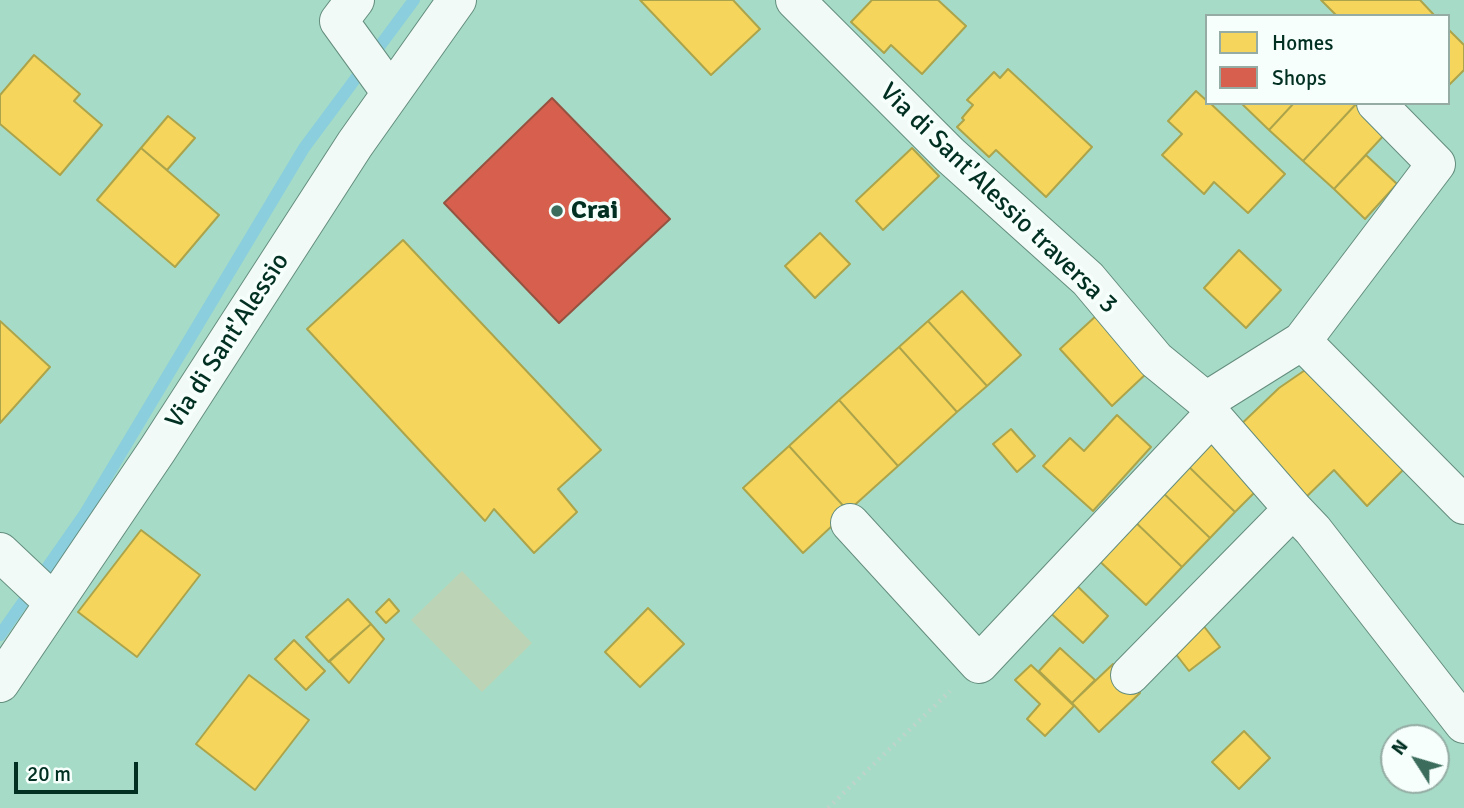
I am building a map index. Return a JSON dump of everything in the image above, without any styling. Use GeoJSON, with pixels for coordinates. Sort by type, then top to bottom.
{"type":"FeatureCollection","features":[{"type":"Feature","properties":{"kind":"street"},"geometry":{"type":"LineString","coordinates":[[355,0],[339,21],[391,93]]}},
{"type":"Feature","properties":{"kind":"street","name":"Via di Sant'Alessio"},"geometry":{"type":"LineString","coordinates":[[0,683],[52,601],[158,449],[355,144],[457,0]]}},
{"type":"Feature","properties":{"kind":"street","name":"Via di Sant'Alessio traversa 3"},"geometry":{"type":"LineString","coordinates":[[795,0],[950,155],[1088,279],[1156,360],[1209,409],[1313,530],[1464,723]]}},
{"type":"Feature","properties":{"kind":"street"},"geometry":{"type":"LineString","coordinates":[[850,523],[978,664],[1209,409],[1302,341],[1436,163],[1378,105]]}},
{"type":"Feature","properties":{"kind":"street"},"geometry":{"type":"LineString","coordinates":[[1302,341],[1464,505]]}},
{"type":"Feature","properties":{"kind":"street"},"geometry":{"type":"LineString","coordinates":[[1130,675],[1293,509]]}},
{"type":"Feature","properties":{"kind":"street"},"geometry":{"type":"LineString","coordinates":[[10,561],[52,601]]}},
{"type":"Feature","properties":{"kind":"path"},"geometry":{"type":"LineString","coordinates":[[828,808],[978,664]]}},
{"type":"Feature","properties":{"kind":"green space"},"geometry":{"type":"Polygon","coordinates":[[[462,571],[532,643],[482,692],[411,620],[462,571]]]}},
{"type":"Feature","properties":{"kind":"building: Homes"},"geometry":{"type":"Polygon","coordinates":[[[640,0],[733,0],[760,29],[711,75],[640,0]]]}},
{"type":"Feature","properties":{"kind":"building: Homes"},"geometry":{"type":"Polygon","coordinates":[[[872,0],[938,0],[966,26],[922,74],[891,45],[884,53],[851,22],[872,0]]]}},
{"type":"Feature","properties":{"kind":"building: Homes"},"geometry":{"type":"Polygon","coordinates":[[[1321,0],[1420,0],[1433,14],[1335,14],[1321,0]]]}},
{"type":"Feature","properties":{"kind":"building: Homes"},"geometry":{"type":"Polygon","coordinates":[[[1450,31],[1464,45],[1464,70],[1450,84],[1450,31]]]}},
{"type":"Feature","properties":{"kind":"building: Homes"},"geometry":{"type":"Polygon","coordinates":[[[34,55],[80,94],[74,101],[102,125],[60,175],[0,124],[0,95],[34,55]]]}},
{"type":"Feature","properties":{"kind":"building: Homes"},"geometry":{"type":"Polygon","coordinates":[[[1008,69],[1092,147],[1046,197],[996,150],[989,157],[957,127],[973,105],[967,100],[994,72],[1000,78],[1008,69]]]}},
{"type":"Feature","properties":{"kind":"building: Homes"},"geometry":{"type":"Polygon","coordinates":[[[1196,91],[1205,99],[1205,105],[1212,105],[1285,174],[1248,213],[1214,182],[1204,194],[1162,155],[1182,134],[1168,121],[1196,91]]]}},
{"type":"Feature","properties":{"kind":"building: Homes"},"geometry":{"type":"Polygon","coordinates":[[[1243,105],[1292,105],[1269,130],[1243,105]]]}},
{"type":"Feature","properties":{"kind":"building: Homes"},"geometry":{"type":"Polygon","coordinates":[[[1292,105],[1355,105],[1303,161],[1269,130],[1292,105]]]}},
{"type":"Feature","properties":{"kind":"building: Homes"},"geometry":{"type":"Polygon","coordinates":[[[1355,105],[1386,133],[1334,189],[1303,161],[1355,105]]]}},
{"type":"Feature","properties":{"kind":"building: Homes"},"geometry":{"type":"Polygon","coordinates":[[[168,116],[195,138],[167,170],[141,148],[168,116]]]}},
{"type":"Feature","properties":{"kind":"building: Homes"},"geometry":{"type":"Polygon","coordinates":[[[141,148],[219,215],[175,267],[97,200],[141,148]]]}},
{"type":"Feature","properties":{"kind":"building: Homes"},"geometry":{"type":"Polygon","coordinates":[[[912,148],[939,176],[883,230],[856,201],[912,148]]]}},
{"type":"Feature","properties":{"kind":"building: Homes"},"geometry":{"type":"Polygon","coordinates":[[[1366,155],[1397,184],[1365,219],[1334,189],[1366,155]]]}},
{"type":"Feature","properties":{"kind":"building: Homes"},"geometry":{"type":"Polygon","coordinates":[[[820,233],[850,264],[815,298],[785,266],[820,233]]]}},
{"type":"Feature","properties":{"kind":"building: Homes"},"geometry":{"type":"Polygon","coordinates":[[[403,240],[601,450],[558,489],[577,512],[534,553],[494,509],[485,521],[307,329],[403,240]]]}},
{"type":"Feature","properties":{"kind":"building: Homes"},"geometry":{"type":"Polygon","coordinates":[[[1239,250],[1281,290],[1246,328],[1204,288],[1239,250]]]}},
{"type":"Feature","properties":{"kind":"building: Homes"},"geometry":{"type":"Polygon","coordinates":[[[962,291],[1021,355],[987,386],[928,321],[962,291]]]}},
{"type":"Feature","properties":{"kind":"building: Homes"},"geometry":{"type":"Polygon","coordinates":[[[1097,315],[1149,371],[1112,406],[1060,349],[1097,315]]]}},
{"type":"Feature","properties":{"kind":"building: Homes"},"geometry":{"type":"Polygon","coordinates":[[[0,321],[50,367],[0,423],[0,321]]]}},
{"type":"Feature","properties":{"kind":"building: Homes"},"geometry":{"type":"Polygon","coordinates":[[[928,321],[987,386],[957,412],[899,347],[928,321]]]}},
{"type":"Feature","properties":{"kind":"building: Homes"},"geometry":{"type":"Polygon","coordinates":[[[899,347],[957,412],[898,466],[839,400],[899,347]]]}},
{"type":"Feature","properties":{"kind":"building: Homes"},"geometry":{"type":"Polygon","coordinates":[[[1311,366],[1410,463],[1367,506],[1334,470],[1302,501],[1234,431],[1279,388],[1311,366]]]}},
{"type":"Feature","properties":{"kind":"building: Homes"},"geometry":{"type":"Polygon","coordinates":[[[839,400],[898,466],[848,511],[789,446],[839,400]]]}},
{"type":"Feature","properties":{"kind":"building: Homes"},"geometry":{"type":"Polygon","coordinates":[[[1117,415],[1151,447],[1093,511],[1043,466],[1070,438],[1084,451],[1117,415]]]}},
{"type":"Feature","properties":{"kind":"building: Homes"},"geometry":{"type":"Polygon","coordinates":[[[1011,429],[1035,456],[1017,472],[993,444],[1011,429]]]}},
{"type":"Feature","properties":{"kind":"building: Homes"},"geometry":{"type":"Polygon","coordinates":[[[1212,431],[1264,483],[1235,512],[1182,460],[1212,431]]]}},
{"type":"Feature","properties":{"kind":"building: Homes"},"geometry":{"type":"Polygon","coordinates":[[[789,446],[848,511],[803,553],[743,488],[789,446]]]}},
{"type":"Feature","properties":{"kind":"building: Homes"},"geometry":{"type":"Polygon","coordinates":[[[1182,460],[1235,512],[1210,538],[1156,486],[1182,460]]]}},
{"type":"Feature","properties":{"kind":"building: Homes"},"geometry":{"type":"Polygon","coordinates":[[[1156,486],[1210,538],[1182,567],[1128,515],[1156,486]]]}},
{"type":"Feature","properties":{"kind":"building: Homes"},"geometry":{"type":"Polygon","coordinates":[[[1128,515],[1182,567],[1146,605],[1092,554],[1128,515]]]}},
{"type":"Feature","properties":{"kind":"building: Homes"},"geometry":{"type":"Polygon","coordinates":[[[141,530],[200,575],[137,657],[78,612],[141,530]]]}},
{"type":"Feature","properties":{"kind":"building: Homes"},"geometry":{"type":"Polygon","coordinates":[[[1069,578],[1108,616],[1083,643],[1043,606],[1069,578]]]}},
{"type":"Feature","properties":{"kind":"building: Homes"},"geometry":{"type":"Polygon","coordinates":[[[348,599],[371,624],[329,662],[306,637],[348,599]]]}},
{"type":"Feature","properties":{"kind":"building: Homes"},"geometry":{"type":"Polygon","coordinates":[[[389,599],[399,611],[386,623],[376,612],[389,599]]]}},
{"type":"Feature","properties":{"kind":"building: Homes"},"geometry":{"type":"Polygon","coordinates":[[[648,608],[684,644],[640,687],[605,652],[648,608]]]}},
{"type":"Feature","properties":{"kind":"building: Homes"},"geometry":{"type":"Polygon","coordinates":[[[1199,620],[1220,647],[1189,671],[1168,644],[1199,620]]]}},
{"type":"Feature","properties":{"kind":"building: Homes"},"geometry":{"type":"Polygon","coordinates":[[[371,624],[384,639],[349,683],[329,661],[371,624]]]}},
{"type":"Feature","properties":{"kind":"building: Homes"},"geometry":{"type":"Polygon","coordinates":[[[294,640],[325,671],[306,690],[275,659],[294,640]]]}},
{"type":"Feature","properties":{"kind":"building: Homes"},"geometry":{"type":"Polygon","coordinates":[[[1060,648],[1095,680],[1072,703],[1039,671],[1060,648]]]}},
{"type":"Feature","properties":{"kind":"building: Homes"},"geometry":{"type":"Polygon","coordinates":[[[1113,664],[1140,693],[1099,732],[1072,703],[1113,664]]]}},
{"type":"Feature","properties":{"kind":"building: Homes"},"geometry":{"type":"Polygon","coordinates":[[[1031,665],[1074,706],[1045,736],[1027,719],[1040,704],[1015,680],[1031,665]]]}},
{"type":"Feature","properties":{"kind":"building: Homes"},"geometry":{"type":"Polygon","coordinates":[[[249,675],[309,720],[255,790],[196,744],[249,675]]]}},
{"type":"Feature","properties":{"kind":"building: Homes"},"geometry":{"type":"Polygon","coordinates":[[[1244,731],[1270,758],[1239,789],[1212,762],[1244,731]]]}},
{"type":"Feature","properties":{"kind":"building: Shops","name":"Crai"},"geometry":{"type":"Polygon","coordinates":[[[552,98],[670,219],[559,323],[444,203],[552,98]]]}},
{"type":"Feature","properties":{"kind":"waterway"},"geometry":{"type":"LineString","coordinates":[[0,635],[84,515],[304,148],[414,0]]}},
{"type":"Feature","properties":{"kind":"place","name":"Crai"},"geometry":{"type":"Point","coordinates":[557,211]}}]}
